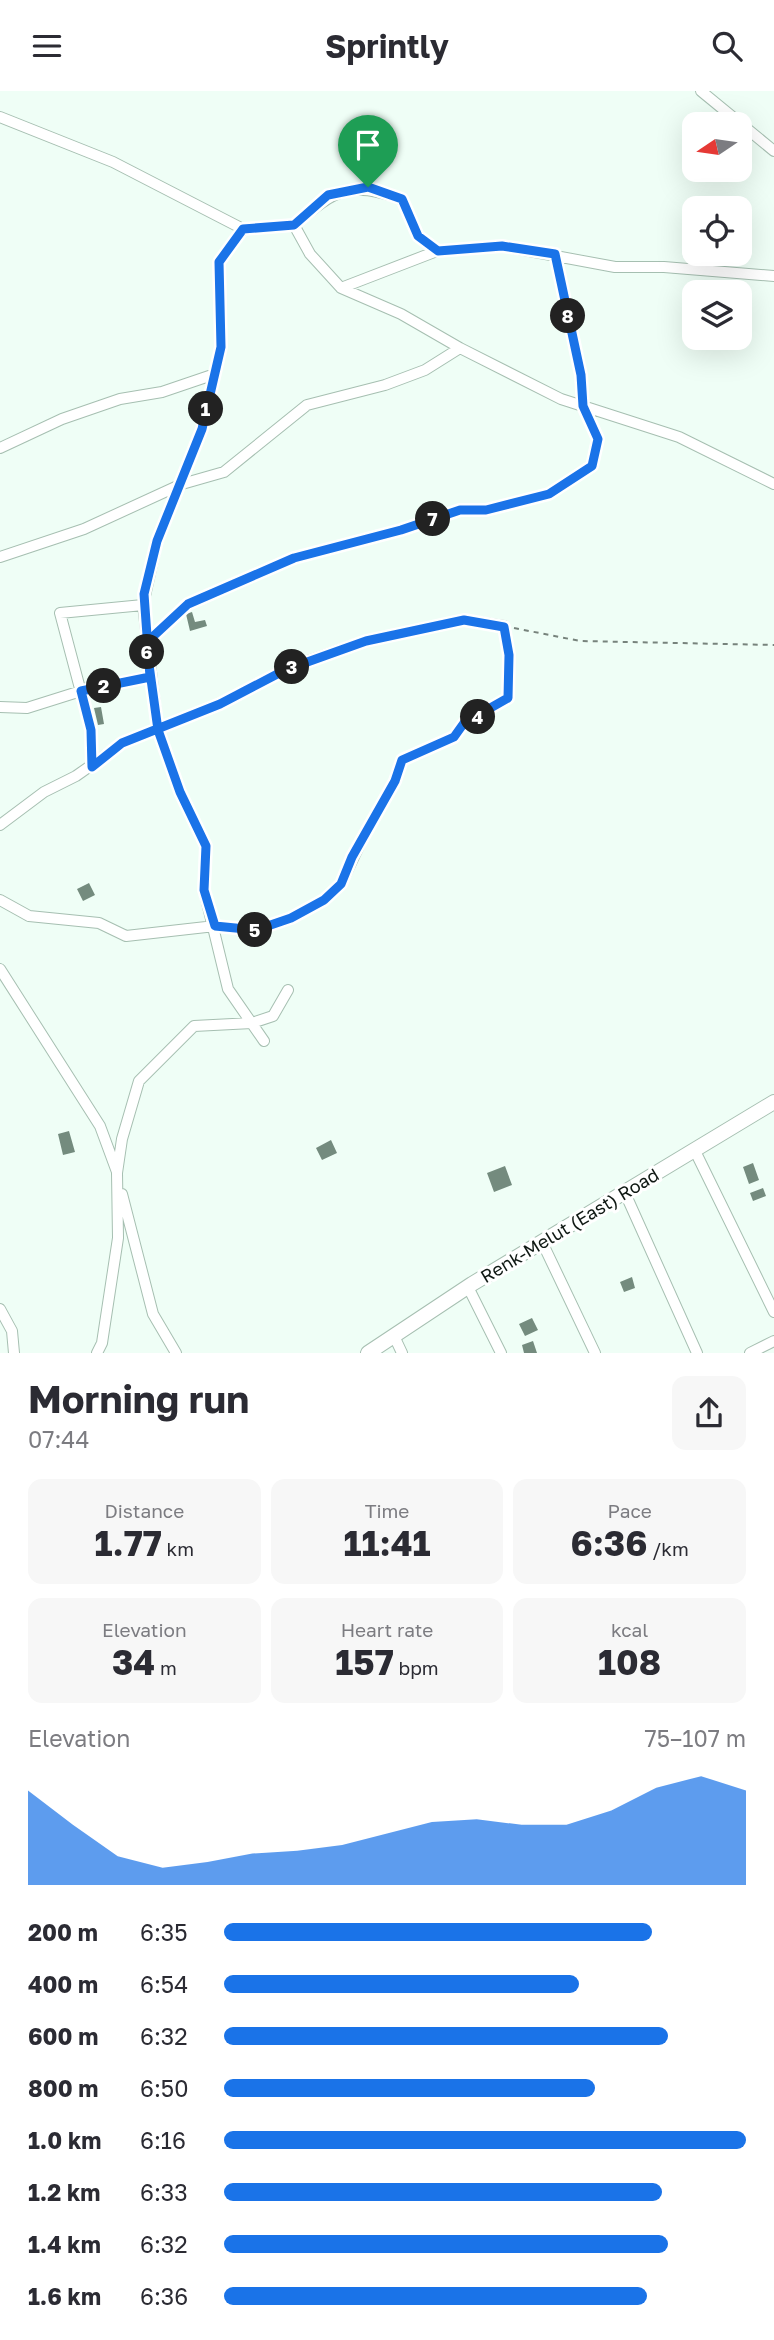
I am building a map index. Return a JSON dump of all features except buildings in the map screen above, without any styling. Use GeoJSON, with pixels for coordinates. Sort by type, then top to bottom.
{"type":"FeatureCollection","features":[{"type":"Feature","properties":{"kind":"main road","name":"Renk-Melut (East) Road"},"geometry":{"type":"LineString","coordinates":[[368,1353],[542,1242],[772,1108]]}},
{"type":"Feature","properties":{"kind":"street"},"geometry":{"type":"LineString","coordinates":[[701,91],[774,151]]}},
{"type":"Feature","properties":{"kind":"street"},"geometry":{"type":"LineString","coordinates":[[0,117],[113,162],[243,229],[294,225],[328,195],[368,187],[402,199],[418,236],[438,251]]}},
{"type":"Feature","properties":{"kind":"street"},"geometry":{"type":"LineString","coordinates":[[294,225],[310,254],[341,288],[401,314],[460,348],[561,399],[679,437],[774,484]]}},
{"type":"Feature","properties":{"kind":"street"},"geometry":{"type":"LineString","coordinates":[[243,229],[219,262],[221,347],[202,429],[157,541],[143,605],[158,730],[180,792],[206,846],[204,890],[215,926],[228,989],[264,1041]]}},
{"type":"Feature","properties":{"kind":"street"},"geometry":{"type":"LineString","coordinates":[[341,288],[438,251],[502,246],[615,267],[664,267],[774,276]]}},
{"type":"Feature","properties":{"kind":"street"},"geometry":{"type":"LineString","coordinates":[[146,643],[188,604],[294,558],[401,530],[460,510],[486,510],[549,494],[592,466],[598,439],[583,406],[581,375],[555,254]]}},
{"type":"Feature","properties":{"kind":"street"},"geometry":{"type":"LineString","coordinates":[[0,557],[117,517],[182,484],[224,472],[307,405],[385,385],[425,370],[460,348]]}},
{"type":"Feature","properties":{"kind":"street"},"geometry":{"type":"LineString","coordinates":[[0,448],[62,419],[120,399],[162,392],[215,374]]}},
{"type":"Feature","properties":{"kind":"street"},"geometry":{"type":"LineString","coordinates":[[92,767],[91,730],[60,613],[143,605]]}},
{"type":"Feature","properties":{"kind":"street"},"geometry":{"type":"LineString","coordinates":[[0,825],[44,792],[92,767],[122,743],[220,704],[285,670],[366,641],[464,620],[504,627]]}},
{"type":"Feature","properties":{"kind":"street"},"geometry":{"type":"LineString","coordinates":[[0,707],[27,708],[81,691],[150,677]]}},
{"type":"Feature","properties":{"kind":"street"},"geometry":{"type":"LineString","coordinates":[[0,900],[29,916],[99,923],[126,936],[215,926],[256,930],[291,918],[324,900],[341,884],[361,842]]}},
{"type":"Feature","properties":{"kind":"street"},"geometry":{"type":"LineString","coordinates":[[0,969],[100,1126],[117,1173],[153,1314],[176,1353]]}},
{"type":"Feature","properties":{"kind":"street"},"geometry":{"type":"LineString","coordinates":[[97,1353],[102,1343],[118,1238],[117,1173],[122,1139],[139,1081],[194,1025],[252,1023],[273,1016],[288,990]]}},
{"type":"Feature","properties":{"kind":"street"},"geometry":{"type":"LineString","coordinates":[[695,1151],[774,1312]]}},
{"type":"Feature","properties":{"kind":"street"},"geometry":{"type":"LineString","coordinates":[[625,1193],[697,1353]]}},
{"type":"Feature","properties":{"kind":"street"},"geometry":{"type":"LineString","coordinates":[[542,1242],[595,1353]]}},
{"type":"Feature","properties":{"kind":"street"},"geometry":{"type":"LineString","coordinates":[[468,1287],[501,1353]]}},
{"type":"Feature","properties":{"kind":"street"},"geometry":{"type":"LineString","coordinates":[[0,1309],[12,1331],[14,1353]]}},
{"type":"Feature","properties":{"kind":"street"},"geometry":{"type":"LineString","coordinates":[[394,1336],[402,1353]]}},
{"type":"Feature","properties":{"kind":"street"},"geometry":{"type":"LineString","coordinates":[[750,1353],[774,1341]]}},
{"type":"Feature","properties":{"kind":"path"},"geometry":{"type":"LineString","coordinates":[[361,842],[395,781],[402,760],[454,737],[464,723],[508,698],[509,655],[504,627],[580,641],[774,645]]}},
{"type":"Feature","properties":{"kind":"route"},"geometry":{"type":"LineString","coordinates":[[368,187],[328,195],[294,225],[243,229],[219,262],[221,347],[202,429],[157,541],[144,594],[143,605],[146,643],[150,677],[81,691],[91,730],[92,767],[122,743],[158,730],[220,704],[285,670],[366,641],[464,620],[504,627],[509,655],[508,698],[464,723],[454,737],[402,760],[395,781],[352,857],[341,884],[324,900],[291,918],[256,930],[215,926],[204,890],[206,846],[180,792],[158,730],[146,643],[188,604],[294,558],[401,530],[460,510],[486,510],[549,494],[592,466],[598,439],[583,406],[581,375],[555,254],[502,246],[438,251],[418,236],[402,199],[368,187]]}}]}
